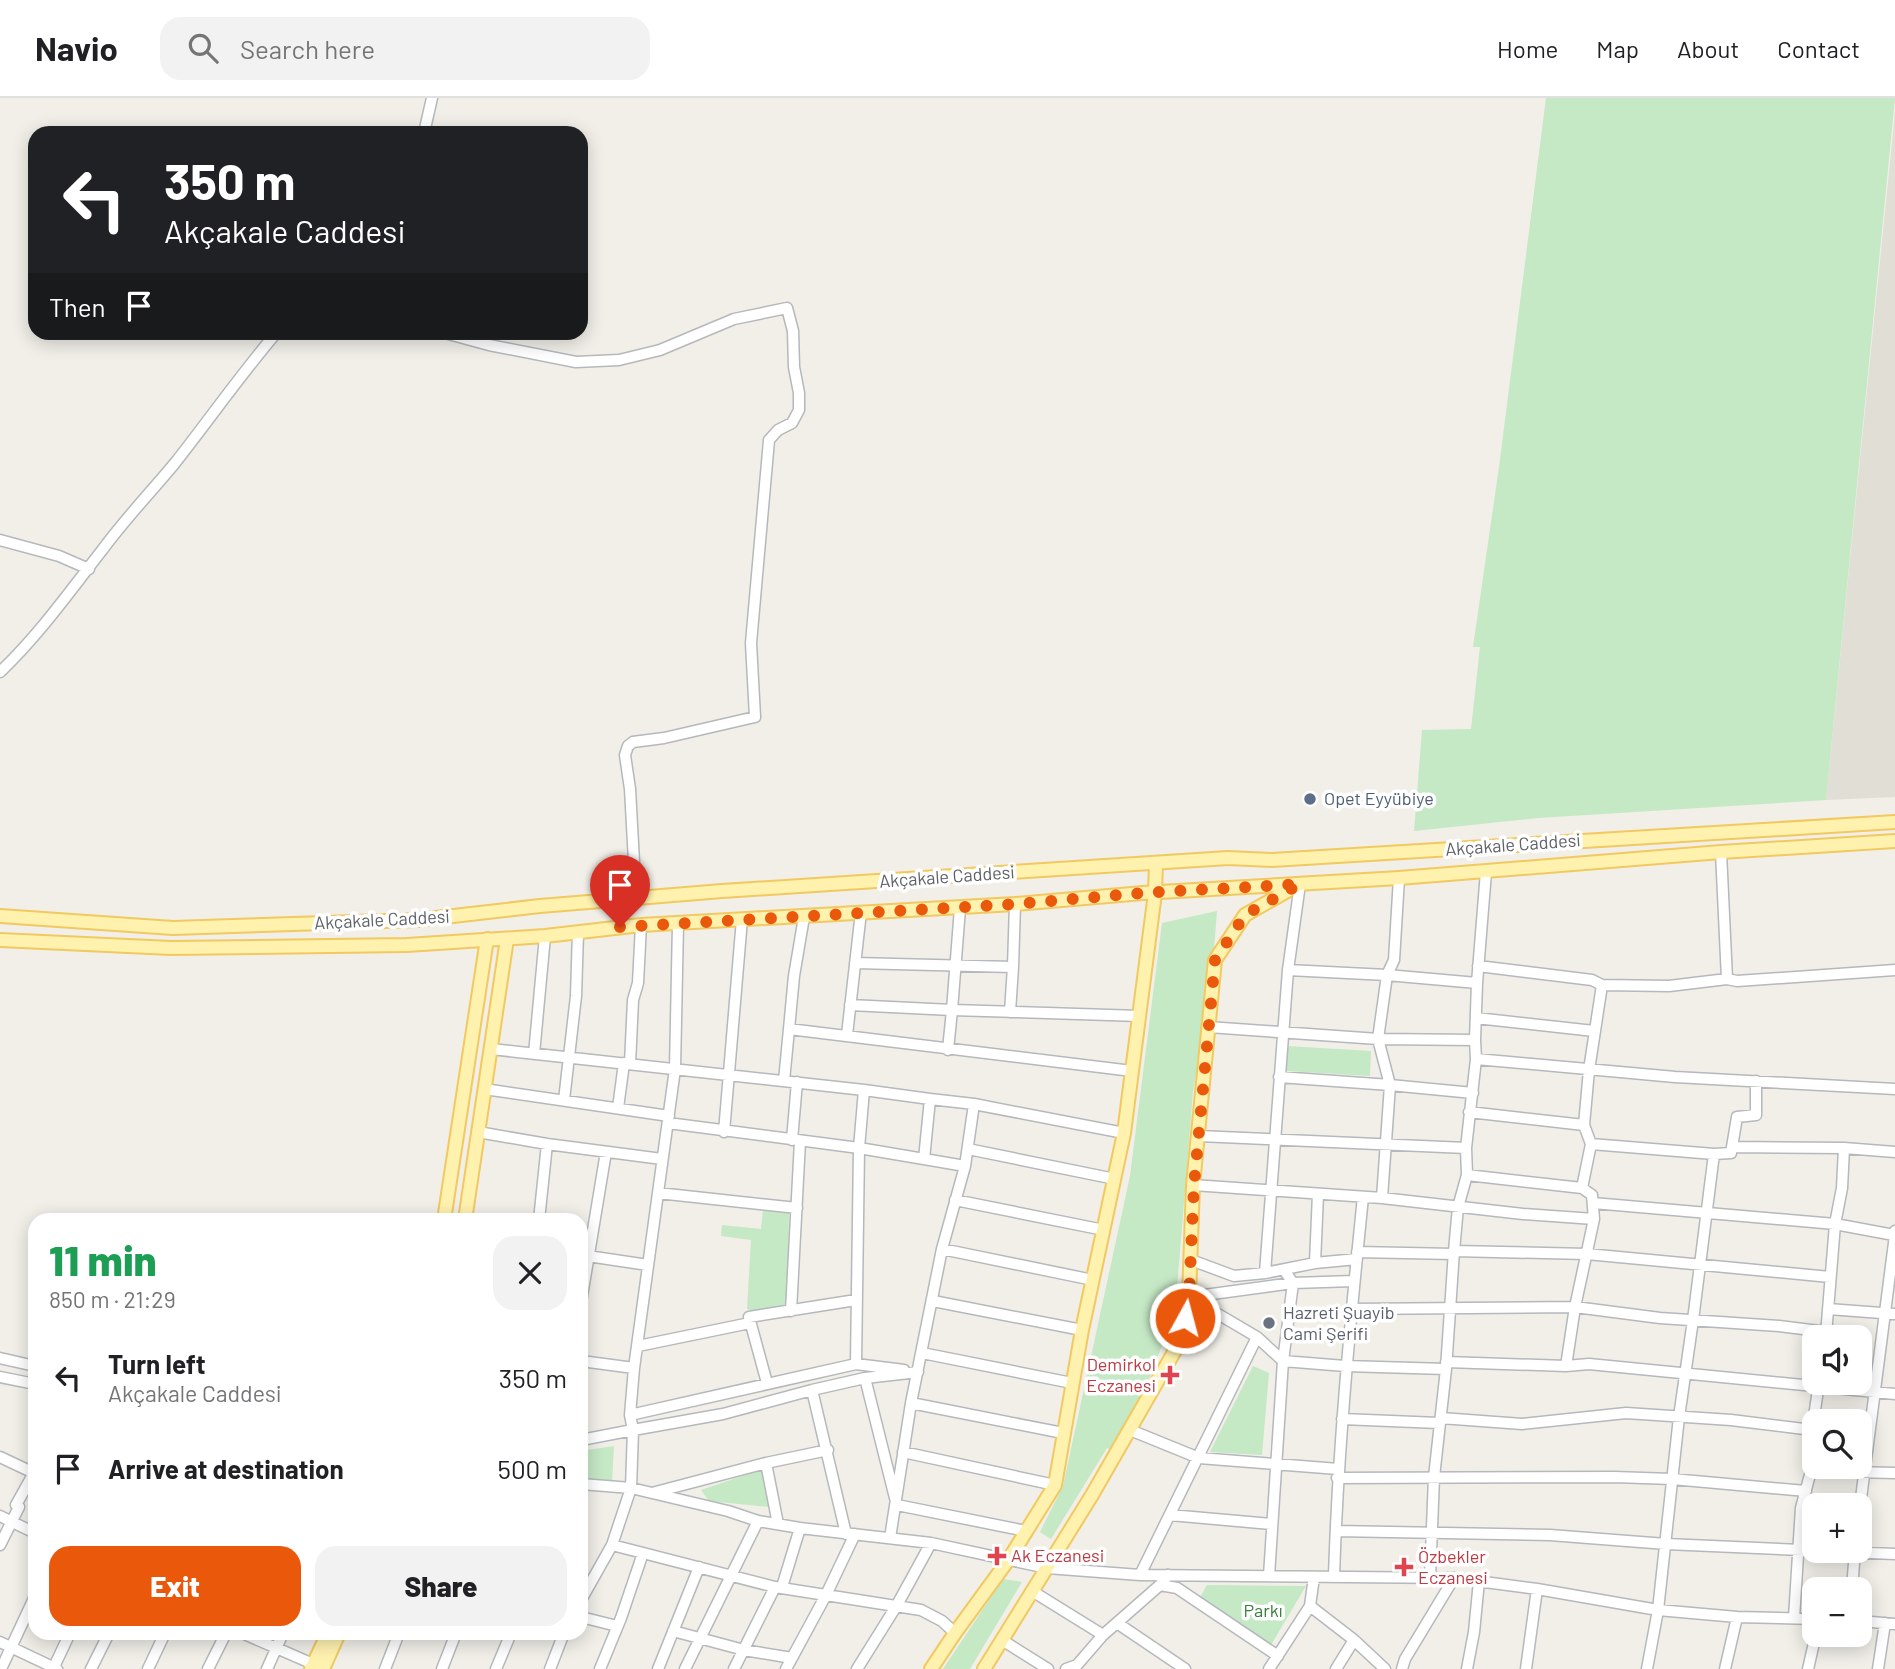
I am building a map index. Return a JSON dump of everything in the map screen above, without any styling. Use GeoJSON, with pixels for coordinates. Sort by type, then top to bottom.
{"type":"FeatureCollection","features":[{"type":"Feature","properties":{"kind":"main road","name":"Akçakale Caddesi"},"geometry":{"type":"LineString","coordinates":[[0,916],[187,927],[418,920],[636,898],[1228,858],[1272,860],[1895,822]]}},
{"type":"Feature","properties":{"kind":"main road","name":"Akçakale Caddesi"},"geometry":{"type":"LineString","coordinates":[[0,940],[170,948],[407,945],[545,936],[642,925],[960,908],[1895,841]]}},
{"type":"Feature","properties":{"kind":"main road"},"geometry":{"type":"LineString","coordinates":[[931,1669],[1009,1559],[1055,1485],[1059,1473],[1063,1433],[1082,1330],[1124,1133],[1155,893],[1156,863]]}},
{"type":"Feature","properties":{"kind":"main road"},"geometry":{"type":"LineString","coordinates":[[984,1669],[1130,1430],[1181,1340],[1189,1297],[1194,1185],[1215,960],[1245,915],[1300,884]]}},
{"type":"Feature","properties":{"kind":"main road"},"geometry":{"type":"LineString","coordinates":[[445,1213],[487,939]]}},
{"type":"Feature","properties":{"kind":"main road"},"geometry":{"type":"LineString","coordinates":[[466,1213],[507,939]]}},
{"type":"Feature","properties":{"kind":"main road"},"geometry":{"type":"LineString","coordinates":[[315,1667],[325,1640]]}},
{"type":"Feature","properties":{"kind":"main road"},"geometry":{"type":"LineString","coordinates":[[315,1667],[334,1640]]}},
{"type":"Feature","properties":{"kind":"street"},"geometry":{"type":"LineString","coordinates":[[426,126],[432,98]]}},
{"type":"Feature","properties":{"kind":"street"},"geometry":{"type":"LineString","coordinates":[[486,340],[576,362],[619,360],[660,350],[734,319],[787,308],[793,331],[799,410],[792,424],[778,430],[769,440],[751,643],[755,717],[664,738],[633,742],[628,746],[625,755],[630,789],[636,898]]}},
{"type":"Feature","properties":{"kind":"street"},"geometry":{"type":"LineString","coordinates":[[0,672],[27,644],[89,569],[270,340]]}},
{"type":"Feature","properties":{"kind":"street"},"geometry":{"type":"LineString","coordinates":[[0,540],[60,556],[89,569]]}},
{"type":"Feature","properties":{"kind":"street"},"geometry":{"type":"LineString","coordinates":[[1721,852],[1727,979]]}},
{"type":"Feature","properties":{"kind":"street"},"geometry":{"type":"LineString","coordinates":[[1430,1578],[1434,1477],[1458,1207],[1466,1175],[1469,1112],[1476,1059],[1477,983],[1486,872]]}},
{"type":"Feature","properties":{"kind":"street"},"geometry":{"type":"LineString","coordinates":[[1382,1198],[1390,1084],[1378,1039],[1387,975],[1394,960],[1399,878]]}},
{"type":"Feature","properties":{"kind":"street"},"geometry":{"type":"LineString","coordinates":[[1265,1273],[1288,970],[1300,884]]}},
{"type":"Feature","properties":{"kind":"street"},"geometry":{"type":"LineString","coordinates":[[1010,1012],[1015,904]]}},
{"type":"Feature","properties":{"kind":"street"},"geometry":{"type":"LineString","coordinates":[[948,1050],[960,908]]}},
{"type":"Feature","properties":{"kind":"street"},"geometry":{"type":"LineString","coordinates":[[847,1035],[861,912]]}},
{"type":"Feature","properties":{"kind":"street"},"geometry":{"type":"LineString","coordinates":[[784,1081],[794,975],[804,917]]}},
{"type":"Feature","properties":{"kind":"street"},"geometry":{"type":"LineString","coordinates":[[724,1132],[742,919]]}},
{"type":"Feature","properties":{"kind":"street"},"geometry":{"type":"LineString","coordinates":[[588,1588],[612,1545],[631,1488],[633,1430],[630,1415],[634,1368],[676,1069],[678,924]]}},
{"type":"Feature","properties":{"kind":"street"},"geometry":{"type":"LineString","coordinates":[[618,1108],[627,1064],[632,1000],[638,983],[642,925]]}},
{"type":"Feature","properties":{"kind":"street"},"geometry":{"type":"LineString","coordinates":[[564,1100],[576,996],[578,932]]}},
{"type":"Feature","properties":{"kind":"street"},"geometry":{"type":"LineString","coordinates":[[534,1054],[545,936]]}},
{"type":"Feature","properties":{"kind":"street"},"geometry":{"type":"LineString","coordinates":[[855,963],[1013,967]]}},
{"type":"Feature","properties":{"kind":"street"},"geometry":{"type":"LineString","coordinates":[[1478,966],[1592,980],[1602,985],[1668,986],[1727,979],[1737,981],[1895,970]]}},
{"type":"Feature","properties":{"kind":"street"},"geometry":{"type":"LineString","coordinates":[[1288,970],[1477,983]]}},
{"type":"Feature","properties":{"kind":"street"},"geometry":{"type":"LineString","coordinates":[[1582,1188],[1591,1144],[1584,1125],[1602,985]]}},
{"type":"Feature","properties":{"kind":"street"},"geometry":{"type":"LineString","coordinates":[[850,1005],[1140,1016]]}},
{"type":"Feature","properties":{"kind":"street"},"geometry":{"type":"LineString","coordinates":[[1476,1018],[1594,1031]]}},
{"type":"Feature","properties":{"kind":"street"},"geometry":{"type":"LineString","coordinates":[[1208,1027],[1378,1039],[1475,1040]]}},
{"type":"Feature","properties":{"kind":"street"},"geometry":{"type":"LineString","coordinates":[[789,1029],[1132,1071]]}},
{"type":"Feature","properties":{"kind":"street"},"geometry":{"type":"LineString","coordinates":[[491,1049],[730,1074],[974,1104],[1124,1133]]}},
{"type":"Feature","properties":{"kind":"street"},"geometry":{"type":"LineString","coordinates":[[1476,1059],[1589,1070],[1895,1089]]}},
{"type":"Feature","properties":{"kind":"street"},"geometry":{"type":"LineString","coordinates":[[1279,1077],[1390,1084],[1473,1093]]}},
{"type":"Feature","properties":{"kind":"street"},"geometry":{"type":"LineString","coordinates":[[1591,1144],[1731,1153],[1737,1117],[1756,1115],[1756,1081]]}},
{"type":"Feature","properties":{"kind":"street"},"geometry":{"type":"LineString","coordinates":[[791,1311],[797,1208],[797,1082]]}},
{"type":"Feature","properties":{"kind":"street"},"geometry":{"type":"LineString","coordinates":[[484,1089],[618,1108],[724,1132],[965,1166]]}},
{"type":"Feature","properties":{"kind":"street"},"geometry":{"type":"LineString","coordinates":[[856,1364],[859,1149],[864,1090]]}},
{"type":"Feature","properties":{"kind":"street"},"geometry":{"type":"LineString","coordinates":[[924,1159],[930,1099]]}},
{"type":"Feature","properties":{"kind":"street"},"geometry":{"type":"LineString","coordinates":[[890,1538],[911,1403],[942,1249],[965,1166],[974,1104]]}},
{"type":"Feature","properties":{"kind":"street"},"geometry":{"type":"LineString","coordinates":[[1469,1112],[1584,1125]]}},
{"type":"Feature","properties":{"kind":"street"},"geometry":{"type":"LineString","coordinates":[[478,1132],[547,1144],[662,1158]]}},
{"type":"Feature","properties":{"kind":"street"},"geometry":{"type":"LineString","coordinates":[[1199,1136],[1466,1148]]}},
{"type":"Feature","properties":{"kind":"street"},"geometry":{"type":"LineString","coordinates":[[539,1213],[547,1144]]}},
{"type":"Feature","properties":{"kind":"street"},"geometry":{"type":"LineString","coordinates":[[1732,1147],[1844,1148],[1895,1152]]}},
{"type":"Feature","properties":{"kind":"street"},"geometry":{"type":"LineString","coordinates":[[1827,1325],[1844,1148]]}},
{"type":"Feature","properties":{"kind":"street"},"geometry":{"type":"LineString","coordinates":[[968,1149],[1115,1179]]}},
{"type":"Feature","properties":{"kind":"street"},"geometry":{"type":"LineString","coordinates":[[588,1241],[606,1152]]}},
{"type":"Feature","properties":{"kind":"street"},"geometry":{"type":"LineString","coordinates":[[1647,1669],[1658,1610],[1684,1374],[1714,1154]]}},
{"type":"Feature","properties":{"kind":"street"},"geometry":{"type":"LineString","coordinates":[[1466,1175],[1582,1188],[1592,1195],[1594,1219],[1575,1307],[1566,1366]]}},
{"type":"Feature","properties":{"kind":"street"},"geometry":{"type":"LineString","coordinates":[[1194,1185],[1382,1198],[1594,1219]]}},
{"type":"Feature","properties":{"kind":"street"},"geometry":{"type":"LineString","coordinates":[[658,1193],[797,1208]]}},
{"type":"Feature","properties":{"kind":"street"},"geometry":{"type":"LineString","coordinates":[[1315,1263],[1318,1194]]}},
{"type":"Feature","properties":{"kind":"street"},"geometry":{"type":"LineString","coordinates":[[1334,1576],[1345,1366],[1363,1197]]}},
{"type":"Feature","properties":{"kind":"street"},"geometry":{"type":"LineString","coordinates":[[955,1200],[1104,1230]]}},
{"type":"Feature","properties":{"kind":"street"},"geometry":{"type":"LineString","coordinates":[[1593,1203],[1835,1224],[1895,1234],[1883,1313],[1872,1418]]}},
{"type":"Feature","properties":{"kind":"street"},"geometry":{"type":"LineString","coordinates":[[942,1249],[1093,1280]]}},
{"type":"Feature","properties":{"kind":"street"},"geometry":{"type":"LineString","coordinates":[[1191,1260],[1234,1276],[1284,1270],[1357,1256],[1454,1252],[1587,1254],[1830,1277]]}},
{"type":"Feature","properties":{"kind":"street"},"geometry":{"type":"LineString","coordinates":[[588,1256],[648,1265]]}},
{"type":"Feature","properties":{"kind":"street"},"geometry":{"type":"LineString","coordinates":[[1269,1576],[1283,1361],[1293,1283],[1284,1270]]}},
{"type":"Feature","properties":{"kind":"street"},"geometry":{"type":"LineString","coordinates":[[1189,1297],[1293,1283],[1354,1281]]}},
{"type":"Feature","properties":{"kind":"street"},"geometry":{"type":"LineString","coordinates":[[1189,1297],[1257,1337],[1283,1361],[1345,1366],[1589,1364],[1802,1384]]}},
{"type":"Feature","properties":{"kind":"street"},"geometry":{"type":"LineString","coordinates":[[767,1383],[748,1317],[856,1300]]}},
{"type":"Feature","properties":{"kind":"street"},"geometry":{"type":"LineString","coordinates":[[933,1301],[1082,1330]]}},
{"type":"Feature","properties":{"kind":"street"},"geometry":{"type":"LineString","coordinates":[[1351,1308],[1575,1307],[1802,1330]]}},
{"type":"Feature","properties":{"kind":"street"},"geometry":{"type":"LineString","coordinates":[[1828,1309],[1895,1314]]}},
{"type":"Feature","properties":{"kind":"street"},"geometry":{"type":"LineString","coordinates":[[638,1346],[750,1324]]}},
{"type":"Feature","properties":{"kind":"street"},"geometry":{"type":"LineString","coordinates":[[1140,1575],[1257,1337]]}},
{"type":"Feature","properties":{"kind":"street"},"geometry":{"type":"LineString","coordinates":[[922,1353],[1072,1383]]}},
{"type":"Feature","properties":{"kind":"street"},"geometry":{"type":"LineString","coordinates":[[0,1358],[28,1364]]}},
{"type":"Feature","properties":{"kind":"street"},"geometry":{"type":"LineString","coordinates":[[588,1363],[634,1368]]}},
{"type":"Feature","properties":{"kind":"street"},"geometry":{"type":"LineString","coordinates":[[630,1415],[856,1364],[918,1372]]}},
{"type":"Feature","properties":{"kind":"street"},"geometry":{"type":"LineString","coordinates":[[588,1439],[723,1414],[865,1378],[918,1372]]}},
{"type":"Feature","properties":{"kind":"street"},"geometry":{"type":"LineString","coordinates":[[0,1377],[28,1383]]}},
{"type":"Feature","properties":{"kind":"street"},"geometry":{"type":"LineString","coordinates":[[865,1378],[897,1505]]}},
{"type":"Feature","properties":{"kind":"street"},"geometry":{"type":"LineString","coordinates":[[786,1669],[826,1595],[850,1534],[835,1492],[813,1390]]}},
{"type":"Feature","properties":{"kind":"street"},"geometry":{"type":"LineString","coordinates":[[1872,1392],[1895,1394]]}},
{"type":"Feature","properties":{"kind":"street"},"geometry":{"type":"LineString","coordinates":[[911,1403],[1063,1433]]}},
{"type":"Feature","properties":{"kind":"street"},"geometry":{"type":"LineString","coordinates":[[1342,1419],[1522,1424],[1626,1413],[1802,1429]]}},
{"type":"Feature","properties":{"kind":"street"},"geometry":{"type":"LineString","coordinates":[[1130,1430],[1199,1458],[1276,1464],[1338,1474],[1672,1479],[1806,1491]]}},
{"type":"Feature","properties":{"kind":"street"},"geometry":{"type":"LineString","coordinates":[[647,1494],[828,1450]]}},
{"type":"Feature","properties":{"kind":"street"},"geometry":{"type":"LineString","coordinates":[[903,1452],[1055,1485]]}},
{"type":"Feature","properties":{"kind":"street"},"geometry":{"type":"LineString","coordinates":[[0,1457],[28,1469]]}},
{"type":"Feature","properties":{"kind":"street"},"geometry":{"type":"LineString","coordinates":[[766,1463],[778,1524]]}},
{"type":"Feature","properties":{"kind":"street"},"geometry":{"type":"LineString","coordinates":[[1872,1472],[1895,1473]]}},
{"type":"Feature","properties":{"kind":"street"},"geometry":{"type":"LineString","coordinates":[[1794,1618],[1801,1508],[1809,1479]]}},
{"type":"Feature","properties":{"kind":"street"},"geometry":{"type":"LineString","coordinates":[[0,1545],[28,1483]]}},
{"type":"Feature","properties":{"kind":"street"},"geometry":{"type":"LineString","coordinates":[[588,1485],[631,1488],[647,1494],[728,1511],[758,1521],[931,1544],[1047,1567],[1140,1575],[1454,1578],[1658,1610],[1737,1617],[1802,1618]]}},
{"type":"Feature","properties":{"kind":"street"},"geometry":{"type":"LineString","coordinates":[[897,1505],[1026,1531]]}},
{"type":"Feature","properties":{"kind":"street"},"geometry":{"type":"LineString","coordinates":[[0,1516],[28,1530]]}},
{"type":"Feature","properties":{"kind":"street"},"geometry":{"type":"LineString","coordinates":[[1170,1516],[1271,1524]]}},
{"type":"Feature","properties":{"kind":"street"},"geometry":{"type":"LineString","coordinates":[[685,1669],[758,1521]]}},
{"type":"Feature","properties":{"kind":"street"},"geometry":{"type":"LineString","coordinates":[[734,1669],[779,1587],[800,1528]]}},
{"type":"Feature","properties":{"kind":"street"},"geometry":{"type":"LineString","coordinates":[[1336,1531],[1550,1535],[1802,1550]]}},
{"type":"Feature","properties":{"kind":"street"},"geometry":{"type":"LineString","coordinates":[[857,1669],[931,1544]]}},
{"type":"Feature","properties":{"kind":"street"},"geometry":{"type":"LineString","coordinates":[[612,1545],[779,1587],[921,1610],[942,1621],[954,1633]]}},
{"type":"Feature","properties":{"kind":"street"},"geometry":{"type":"LineString","coordinates":[[1872,1552],[1895,1554]]}},
{"type":"Feature","properties":{"kind":"street"},"geometry":{"type":"LineString","coordinates":[[600,1669],[643,1553]]}},
{"type":"Feature","properties":{"kind":"street"},"geometry":{"type":"LineString","coordinates":[[658,1669],[699,1567]]}},
{"type":"Feature","properties":{"kind":"street"},"geometry":{"type":"LineString","coordinates":[[1075,1668],[1103,1635],[1168,1575]]}},
{"type":"Feature","properties":{"kind":"street"},"geometry":{"type":"LineString","coordinates":[[1269,1669],[1310,1606],[1314,1577]]}},
{"type":"Feature","properties":{"kind":"street"},"geometry":{"type":"LineString","coordinates":[[1402,1669],[1405,1659],[1454,1578]]}},
{"type":"Feature","properties":{"kind":"street"},"geometry":{"type":"LineString","coordinates":[[1467,1669],[1479,1581]]}},
{"type":"Feature","properties":{"kind":"street"},"geometry":{"type":"LineString","coordinates":[[1160,1585],[1177,1588],[1278,1656]]}},
{"type":"Feature","properties":{"kind":"street"},"geometry":{"type":"LineString","coordinates":[[1526,1669],[1537,1589]]}},
{"type":"Feature","properties":{"kind":"street"},"geometry":{"type":"LineString","coordinates":[[1032,1591],[1103,1635]]}},
{"type":"Feature","properties":{"kind":"street"},"geometry":{"type":"LineString","coordinates":[[1310,1606],[1354,1640],[1385,1669]]}},
{"type":"Feature","properties":{"kind":"street"},"geometry":{"type":"LineString","coordinates":[[1,1669],[28,1610]]}},
{"type":"Feature","properties":{"kind":"street"},"geometry":{"type":"LineString","coordinates":[[1725,1669],[1737,1617]]}},
{"type":"Feature","properties":{"kind":"street"},"geometry":{"type":"LineString","coordinates":[[588,1619],[617,1626]]}},
{"type":"Feature","properties":{"kind":"street"},"geometry":{"type":"LineString","coordinates":[[1872,1622],[1890,1624],[1878,1669]]}},
{"type":"Feature","properties":{"kind":"street"},"geometry":{"type":"LineString","coordinates":[[1117,1623],[1185,1669]]}},
{"type":"Feature","properties":{"kind":"street"},"geometry":{"type":"LineString","coordinates":[[673,1631],[744,1650],[792,1658]]}},
{"type":"Feature","properties":{"kind":"street"},"geometry":{"type":"LineString","coordinates":[[0,1642],[54,1668],[67,1640]]}},
{"type":"Feature","properties":{"kind":"street"},"geometry":{"type":"LineString","coordinates":[[91,1669],[105,1640]]}},
{"type":"Feature","properties":{"kind":"street"},"geometry":{"type":"LineString","coordinates":[[148,1669],[162,1640]]}},
{"type":"Feature","properties":{"kind":"street"},"geometry":{"type":"LineString","coordinates":[[208,1669],[222,1640]]}},
{"type":"Feature","properties":{"kind":"street"},"geometry":{"type":"LineString","coordinates":[[258,1640],[315,1667]]}},
{"type":"Feature","properties":{"kind":"street"},"geometry":{"type":"LineString","coordinates":[[267,1669],[280,1640]]}},
{"type":"Feature","properties":{"kind":"street"},"geometry":{"type":"LineString","coordinates":[[385,1669],[395,1640]]}},
{"type":"Feature","properties":{"kind":"street"},"geometry":{"type":"LineString","coordinates":[[442,1669],[453,1640]]}},
{"type":"Feature","properties":{"kind":"street"},"geometry":{"type":"LineString","coordinates":[[496,1669],[508,1640]]}},
{"type":"Feature","properties":{"kind":"street"},"geometry":{"type":"LineString","coordinates":[[550,1669],[561,1640]]}},
{"type":"Feature","properties":{"kind":"street"},"geometry":{"type":"LineString","coordinates":[[1002,1640],[1048,1669]]}},
{"type":"Feature","properties":{"kind":"street"},"geometry":{"type":"LineString","coordinates":[[1336,1669],[1354,1640]]}},
{"type":"Feature","properties":{"kind":"street"},"geometry":{"type":"LineString","coordinates":[[1808,1669],[1813,1647]]}},
{"type":"Feature","properties":{"kind":"shaded area"},"geometry":{"type":"Polygon","coordinates":[[[1895,112],[1895,797],[1826,800],[1846,599],[1895,112]]]}},
{"type":"Feature","properties":{"kind":"green space"},"geometry":{"type":"Polygon","coordinates":[[[1546,98],[1895,98],[1826,800],[1538,818],[1414,831],[1422,730],[1471,729],[1480,647],[1473,647],[1546,98]]]}},
{"type":"Feature","properties":{"kind":"green space"},"geometry":{"type":"Polygon","coordinates":[[[1217,911],[1211,986],[1193,1092],[1175,1313],[1135,1414],[1113,1452],[1107,1448],[1051,1539],[1040,1532],[1063,1486],[1130,1176],[1162,923],[1217,911]]]}},
{"type":"Feature","properties":{"kind":"green space"},"geometry":{"type":"Polygon","coordinates":[[[1287,1046],[1371,1051],[1370,1076],[1287,1071],[1287,1046]]]}},
{"type":"Feature","properties":{"kind":"green space"},"geometry":{"type":"Polygon","coordinates":[[[763,1209],[789,1211],[787,1296],[785,1304],[781,1306],[757,1311],[747,1309],[751,1240],[721,1236],[722,1225],[761,1229],[763,1209]]]}},
{"type":"Feature","properties":{"kind":"green space"},"geometry":{"type":"Polygon","coordinates":[[[1253,1366],[1269,1373],[1262,1455],[1210,1452],[1253,1366]]]}},
{"type":"Feature","properties":{"kind":"green space"},"geometry":{"type":"Polygon","coordinates":[[[614,1446],[612,1482],[588,1479],[588,1450],[614,1446]]]}},
{"type":"Feature","properties":{"kind":"green space"},"geometry":{"type":"Polygon","coordinates":[[[763,1469],[769,1507],[709,1501],[701,1490],[763,1469]]]}},
{"type":"Feature","properties":{"kind":"green space"},"geometry":{"type":"Polygon","coordinates":[[[1003,1579],[1022,1582],[970,1669],[943,1669],[1003,1579]]]}},
{"type":"Feature","properties":{"kind":"green space","name":"Parkı"},"geometry":{"type":"Polygon","coordinates":[[[1207,1585],[1306,1586],[1271,1645],[1199,1599],[1207,1585]]]}},
{"type":"Feature","properties":{"kind":"place","name":"Opet Eyyübiye"},"geometry":{"type":"Point","coordinates":[1310,799]}},
{"type":"Feature","properties":{"kind":"place","name":"Hazreti Şuayib Cami Şerifi"},"geometry":{"type":"Point","coordinates":[1269,1323]}},
{"type":"Feature","properties":{"kind":"place","name":"Demirkol Eczanesi"},"geometry":{"type":"Point","coordinates":[1170,1375]}},
{"type":"Feature","properties":{"kind":"place","name":"Ak Eczanesi"},"geometry":{"type":"Point","coordinates":[997,1556]}},
{"type":"Feature","properties":{"kind":"place","name":"Özbekler Eczanesi"},"geometry":{"type":"Point","coordinates":[1404,1567]}},
{"type":"Feature","properties":{"kind":"route"},"geometry":{"type":"LineString","coordinates":[[620,927],[1300,884],[1245,915],[1215,960],[1194,1185],[1189,1297],[1185,1318]]}}]}
